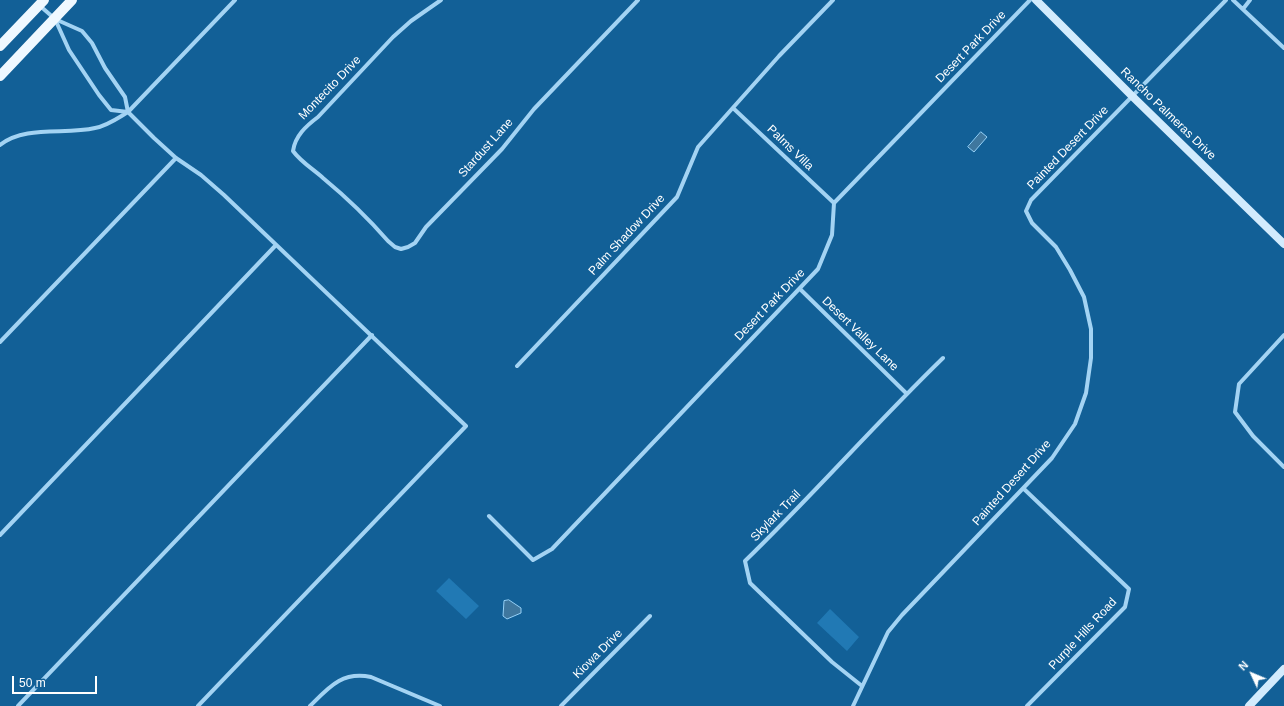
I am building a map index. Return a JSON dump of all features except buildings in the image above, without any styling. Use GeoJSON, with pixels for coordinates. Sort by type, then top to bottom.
{"type":"FeatureCollection","features":[{"type":"Feature","properties":{"kind":"main road"},"geometry":{"type":"LineString","coordinates":[[0,76],[72,0]]}},
{"type":"Feature","properties":{"kind":"main road"},"geometry":{"type":"LineString","coordinates":[[0,46],[42,2]]}},
{"type":"Feature","properties":{"kind":"street"},"geometry":{"type":"LineString","coordinates":[[0,145],[6,140],[15,136],[28,133],[76,131],[97,128],[116,120],[128,112],[235,0]]}},
{"type":"Feature","properties":{"kind":"street","name":"Montecito Drive"},"geometry":{"type":"LineString","coordinates":[[344,196],[298,157],[293,151],[294,144],[305,128],[318,117],[393,37],[411,21],[441,0]]}},
{"type":"Feature","properties":{"kind":"street","name":"Stardust Lane"},"geometry":{"type":"LineString","coordinates":[[344,196],[394,246],[401,249],[415,243],[426,227],[502,149],[534,109],[638,0]]}},
{"type":"Feature","properties":{"kind":"street","name":"Palm Shadow Drive"},"geometry":{"type":"LineString","coordinates":[[517,366],[677,197],[698,147],[779,56],[833,0]]}},
{"type":"Feature","properties":{"kind":"street","name":"Desert Park Drive"},"geometry":{"type":"LineString","coordinates":[[489,516],[533,560],[552,549],[818,269],[832,235],[834,203],[1030,0]]}},
{"type":"Feature","properties":{"kind":"street","name":"Rancho Palmeras Drive"},"geometry":{"type":"LineString","coordinates":[[1036,0],[1284,244]]}},
{"type":"Feature","properties":{"kind":"street","name":"Painted Desert Drive"},"geometry":{"type":"LineString","coordinates":[[853,706],[888,632],[902,615],[1052,458],[1076,424],[1086,393],[1091,358],[1090,329],[1084,297],[1056,247],[1032,223],[1026,211],[1031,200],[1226,0]]}},
{"type":"Feature","properties":{"kind":"street"},"geometry":{"type":"LineString","coordinates":[[1233,0],[1284,48]]}},
{"type":"Feature","properties":{"kind":"street"},"geometry":{"type":"LineString","coordinates":[[1243,8],[1250,0]]}},
{"type":"Feature","properties":{"kind":"street"},"geometry":{"type":"LineString","coordinates":[[42,2],[55,19],[69,50],[99,95],[111,110],[128,112]]}},
{"type":"Feature","properties":{"kind":"street"},"geometry":{"type":"LineString","coordinates":[[55,19],[82,31],[92,43],[104,68],[125,97],[128,112],[154,138],[176,158],[201,175],[224,195],[466,426],[198,706]]}},
{"type":"Feature","properties":{"kind":"street","name":"Palms Villa"},"geometry":{"type":"LineString","coordinates":[[733,108],[834,203]]}},
{"type":"Feature","properties":{"kind":"street"},"geometry":{"type":"LineString","coordinates":[[0,342],[176,158]]}},
{"type":"Feature","properties":{"kind":"street"},"geometry":{"type":"LineString","coordinates":[[0,535],[276,245]]}},
{"type":"Feature","properties":{"kind":"street","name":"Desert Valley Lane"},"geometry":{"type":"LineString","coordinates":[[800,289],[906,394]]}},
{"type":"Feature","properties":{"kind":"street"},"geometry":{"type":"LineString","coordinates":[[18,706],[372,335]]}},
{"type":"Feature","properties":{"kind":"street"},"geometry":{"type":"LineString","coordinates":[[1284,335],[1239,384],[1234,412],[1252,436],[1284,467]]}},
{"type":"Feature","properties":{"kind":"street","name":"Skylark Trail"},"geometry":{"type":"LineString","coordinates":[[862,686],[832,662],[750,583],[745,561],[906,394],[943,358]]}},
{"type":"Feature","properties":{"kind":"street","name":"Purple Hills Road"},"geometry":{"type":"LineString","coordinates":[[1024,488],[1129,589],[1125,607],[1027,706]]}},
{"type":"Feature","properties":{"kind":"street","name":"Kiowa Drive"},"geometry":{"type":"LineString","coordinates":[[561,706],[650,616]]}},
{"type":"Feature","properties":{"kind":"street"},"geometry":{"type":"LineString","coordinates":[[1249,706],[1284,669]]}},
{"type":"Feature","properties":{"kind":"street"},"geometry":{"type":"LineString","coordinates":[[310,706],[330,686],[341,679],[360,675],[371,677],[440,706]]}},
{"type":"Feature","properties":{"kind":"shaded area"},"geometry":{"type":"Polygon","coordinates":[[[981,132],[987,137],[974,152],[968,147],[981,132]]]}},
{"type":"Feature","properties":{"kind":"shaded area"},"geometry":{"type":"Polygon","coordinates":[[[449,578],[479,606],[466,619],[436,591],[449,578]]]}},
{"type":"Feature","properties":{"kind":"shaded area"},"geometry":{"type":"Polygon","coordinates":[[[509,600],[521,608],[521,613],[507,619],[503,616],[504,601],[509,600]]]}},
{"type":"Feature","properties":{"kind":"shaded area"},"geometry":{"type":"Polygon","coordinates":[[[830,609],[859,637],[847,651],[817,623],[830,609]]]}}]}
